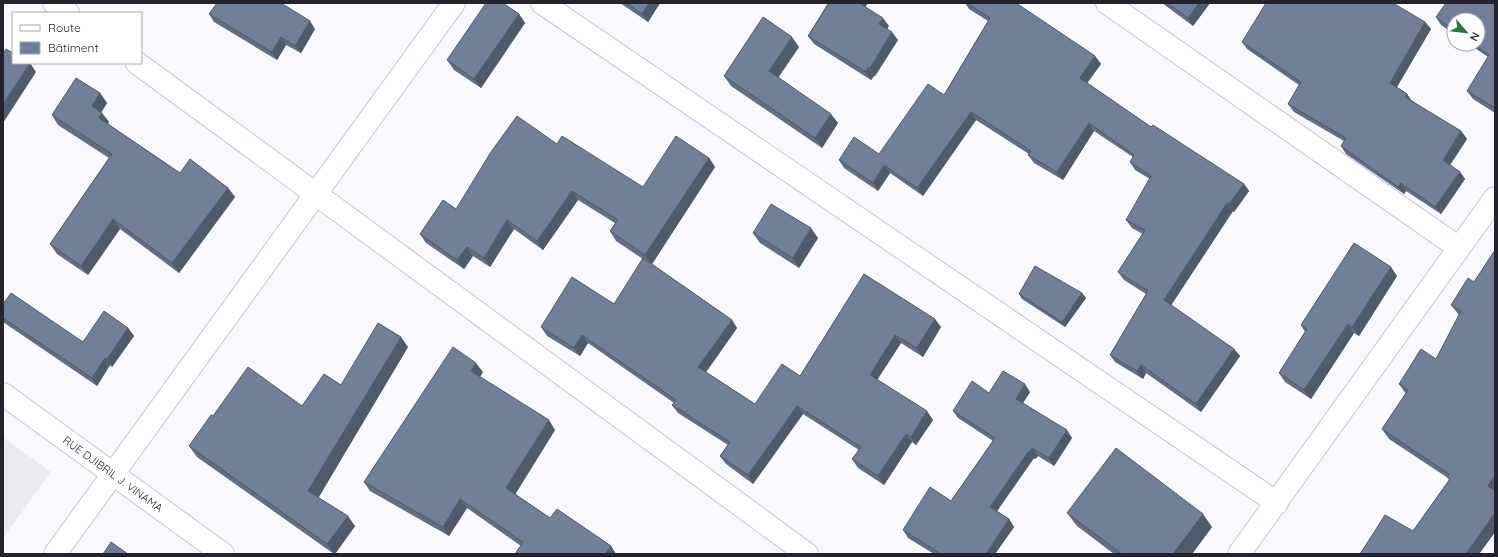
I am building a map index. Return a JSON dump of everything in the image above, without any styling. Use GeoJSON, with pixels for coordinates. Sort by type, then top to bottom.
{"type":"FeatureCollection","features":[{"type":"Feature","properties":{"kind":"street"},"geometry":{"type":"LineString","coordinates":[[54,3],[67,12]]}},
{"type":"Feature","properties":{"kind":"street"},"geometry":{"type":"LineString","coordinates":[[55,554],[454,3]]}},
{"type":"Feature","properties":{"kind":"street"},"geometry":{"type":"LineString","coordinates":[[542,3],[1277,503]]}},
{"type":"Feature","properties":{"kind":"street"},"geometry":{"type":"LineString","coordinates":[[1107,3],[1460,248]]}},
{"type":"Feature","properties":{"kind":"street"},"geometry":{"type":"LineString","coordinates":[[138,64],[808,554]]}},
{"type":"Feature","properties":{"kind":"street"},"geometry":{"type":"LineString","coordinates":[[1239,554],[1495,198]]}},
{"type":"Feature","properties":{"kind":"street","name":"RUE DJIBRIL J. VINAMA"},"geometry":{"type":"LineString","coordinates":[[3,394],[223,554]]}},
{"type":"Feature","properties":{"kind":"shaded area"},"geometry":{"type":"Polygon","coordinates":[[[3,437],[51,472],[3,538],[3,437]]]}},
{"type":"Feature","properties":{"kind":"building"},"geometry":{"type":"Polygon","coordinates":[[[217,3],[281,3],[310,21],[295,46],[281,37],[272,52],[209,14],[217,3]]]}},
{"type":"Feature","properties":{"kind":"building"},"geometry":{"type":"Polygon","coordinates":[[[486,3],[503,3],[519,14],[474,79],[447,60],[486,3]]]}},
{"type":"Feature","properties":{"kind":"building"},"geometry":{"type":"Polygon","coordinates":[[[626,3],[649,3],[642,14],[626,3]]]}},
{"type":"Feature","properties":{"kind":"building"},"geometry":{"type":"Polygon","coordinates":[[[829,3],[859,3],[883,18],[879,24],[892,32],[866,72],[808,36],[829,3]]]}},
{"type":"Feature","properties":{"kind":"building"},"geometry":{"type":"Polygon","coordinates":[[[967,3],[1016,3],[1095,56],[1080,78],[1151,127],[1153,125],[1244,184],[1229,204],[1227,203],[1164,300],[1234,349],[1196,404],[1141,365],[1137,371],[1110,355],[1148,291],[1118,272],[1145,230],[1126,220],[1151,176],[1130,162],[1134,155],[1089,123],[1057,172],[1028,155],[1031,151],[971,112],[917,188],[884,165],[873,183],[839,160],[854,137],[879,154],[928,84],[944,95],[990,18],[967,3]]]}},
{"type":"Feature","properties":{"kind":"building"},"geometry":{"type":"Polygon","coordinates":[[[1167,3],[1199,3],[1188,18],[1167,3]]]}},
{"type":"Feature","properties":{"kind":"building"},"geometry":{"type":"Polygon","coordinates":[[[1266,3],[1393,3],[1425,22],[1390,83],[1407,94],[1405,97],[1461,131],[1443,160],[1460,172],[1435,207],[1401,183],[1398,187],[1341,146],[1346,138],[1288,104],[1301,82],[1242,42],[1266,3]]]}},
{"type":"Feature","properties":{"kind":"building"},"geometry":{"type":"Polygon","coordinates":[[[1446,3],[1495,3],[1495,108],[1467,91],[1489,55],[1485,52],[1486,12],[1446,12],[1446,24],[1436,17],[1446,3]]]}},
{"type":"Feature","properties":{"kind":"building"},"geometry":{"type":"Polygon","coordinates":[[[763,17],[792,37],[769,71],[831,114],[815,138],[724,76],[763,17]]]}},
{"type":"Feature","properties":{"kind":"building"},"geometry":{"type":"Polygon","coordinates":[[[6,49],[12,52],[12,64],[29,64],[3,104],[3,54],[6,49]]]}},
{"type":"Feature","properties":{"kind":"building"},"geometry":{"type":"Polygon","coordinates":[[[76,78],[100,93],[92,106],[102,113],[99,118],[180,173],[190,159],[228,188],[172,263],[113,219],[81,266],[50,244],[112,154],[52,115],[76,78]]]}},
{"type":"Feature","properties":{"kind":"building"},"geometry":{"type":"Polygon","coordinates":[[[517,116],[557,144],[562,136],[643,187],[676,136],[709,158],[645,255],[610,231],[618,220],[572,191],[537,241],[507,220],[484,258],[467,247],[457,260],[420,234],[443,200],[456,209],[491,152],[517,116]]]}},
{"type":"Feature","properties":{"kind":"building"},"geometry":{"type":"Polygon","coordinates":[[[771,204],[811,228],[793,258],[753,233],[771,204]]]}},
{"type":"Feature","properties":{"kind":"building"},"geometry":{"type":"Polygon","coordinates":[[[1354,243],[1391,267],[1352,327],[1348,324],[1304,390],[1279,373],[1307,329],[1301,325],[1354,243]]]}},
{"type":"Feature","properties":{"kind":"building"},"geometry":{"type":"Polygon","coordinates":[[[1495,250],[1495,475],[1488,486],[1495,491],[1495,513],[1466,554],[1360,554],[1385,515],[1413,531],[1450,479],[1447,477],[1449,474],[1382,429],[1408,390],[1399,384],[1421,349],[1436,359],[1461,311],[1451,305],[1468,278],[1474,282],[1495,250]]]}},
{"type":"Feature","properties":{"kind":"building"},"geometry":{"type":"Polygon","coordinates":[[[643,258],[732,320],[698,367],[755,404],[782,364],[800,376],[864,274],[935,319],[917,348],[895,335],[870,375],[927,411],[911,437],[906,434],[878,476],[852,459],[861,447],[797,406],[748,475],[720,456],[730,442],[672,405],[676,400],[582,335],[574,348],[541,327],[572,277],[614,304],[643,258]]]}},
{"type":"Feature","properties":{"kind":"building"},"geometry":{"type":"Polygon","coordinates":[[[1035,266],[1082,293],[1062,322],[1019,294],[1035,266]]]}},
{"type":"Feature","properties":{"kind":"building"},"geometry":{"type":"Polygon","coordinates":[[[11,293],[83,342],[104,311],[128,328],[92,378],[3,318],[3,304],[11,293]]]}},
{"type":"Feature","properties":{"kind":"building"},"geometry":{"type":"Polygon","coordinates":[[[378,323],[401,337],[308,491],[348,516],[327,544],[189,446],[211,415],[213,416],[248,367],[302,406],[324,374],[341,385],[378,323]]]}},
{"type":"Feature","properties":{"kind":"building"},"geometry":{"type":"Polygon","coordinates":[[[453,347],[476,363],[471,371],[549,420],[506,488],[550,518],[557,509],[611,546],[605,554],[515,554],[523,542],[460,499],[443,527],[364,482],[453,347]]]}},
{"type":"Feature","properties":{"kind":"building"},"geometry":{"type":"Polygon","coordinates":[[[1003,371],[1025,384],[1016,399],[1067,430],[1049,458],[1032,448],[1030,452],[1029,451],[990,507],[1009,519],[986,554],[941,554],[903,530],[930,487],[951,501],[995,438],[953,411],[972,381],[989,393],[1003,371]]]}},
{"type":"Feature","properties":{"kind":"building"},"geometry":{"type":"Polygon","coordinates":[[[1116,448],[1203,514],[1173,554],[1122,554],[1067,513],[1116,448]]]}},
{"type":"Feature","properties":{"kind":"building"},"geometry":{"type":"Polygon","coordinates":[[[111,542],[128,554],[103,554],[111,542]]]}}]}
